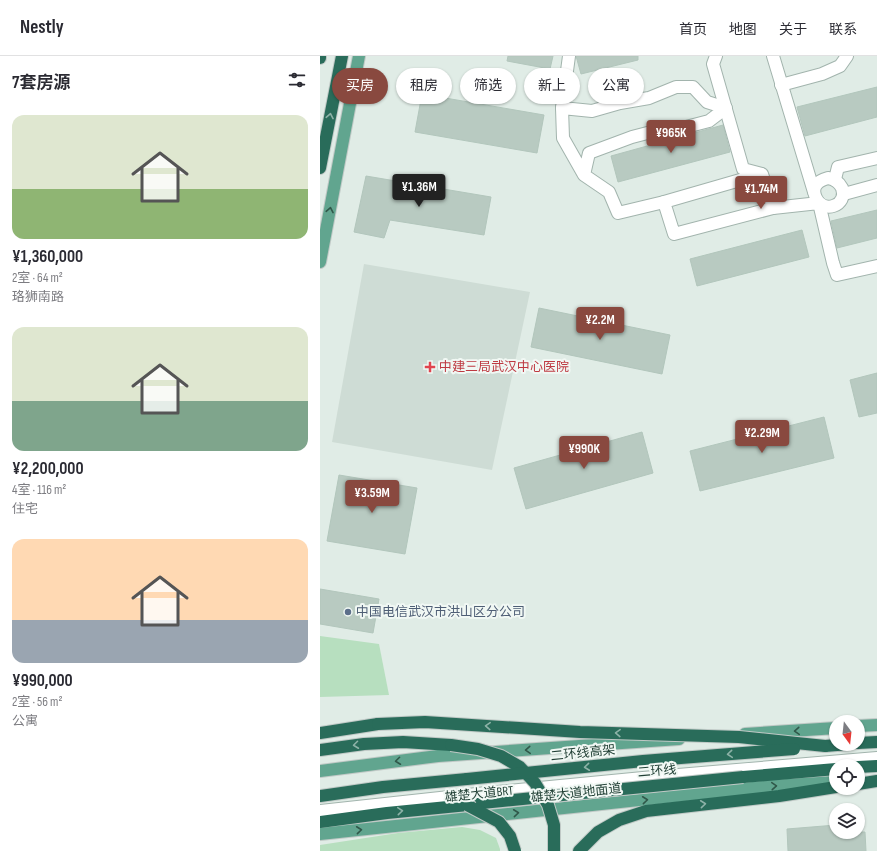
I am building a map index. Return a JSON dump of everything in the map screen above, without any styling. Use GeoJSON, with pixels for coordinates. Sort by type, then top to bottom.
{"type":"FeatureCollection","features":[{"type":"Feature","properties":{"kind":"highway"},"geometry":{"type":"LineString","coordinates":[[320,168],[342,56]]}},
{"type":"Feature","properties":{"kind":"highway"},"geometry":{"type":"LineString","coordinates":[[320,733],[378,724],[425,722],[580,732],[739,737],[825,746]]}},
{"type":"Feature","properties":{"kind":"highway"},"geometry":{"type":"LineString","coordinates":[[320,750],[364,744],[403,742],[450,745],[478,749],[501,756],[520,767],[535,783],[548,805],[554,824],[554,851]]}},
{"type":"Feature","properties":{"kind":"highway"},"geometry":{"type":"LineString","coordinates":[[865,743],[877,742]]}},
{"type":"Feature","properties":{"kind":"highway","name":"二环线高架"},"geometry":{"type":"LineString","coordinates":[[320,796],[383,787],[642,761],[829,746]]}},
{"type":"Feature","properties":{"kind":"highway"},"geometry":{"type":"LineString","coordinates":[[865,767],[877,766]]}},
{"type":"Feature","properties":{"kind":"highway","name":"二环线"},"geometry":{"type":"LineString","coordinates":[[320,822],[386,812],[829,770]]}},
{"type":"Feature","properties":{"kind":"highway"},"geometry":{"type":"LineString","coordinates":[[865,783],[877,780]]}},
{"type":"Feature","properties":{"kind":"highway"},"geometry":{"type":"LineString","coordinates":[[579,851],[598,832],[619,820],[646,811],[778,796],[829,788]]}},
{"type":"Feature","properties":{"kind":"highway"},"geometry":{"type":"LineString","coordinates":[[467,805],[499,822],[510,836],[514,851]]}},
{"type":"Feature","properties":{"kind":"main road"},"geometry":{"type":"LineString","coordinates":[[320,262],[359,56]]}},
{"type":"Feature","properties":{"kind":"main road"},"geometry":{"type":"LineString","coordinates":[[865,726],[877,725]]}},
{"type":"Feature","properties":{"kind":"main road"},"geometry":{"type":"LineString","coordinates":[[320,771],[438,756],[829,729]]}},
{"type":"Feature","properties":{"kind":"main road"},"geometry":{"type":"LineString","coordinates":[[320,765],[337,769]]}},
{"type":"Feature","properties":{"kind":"main road"},"geometry":{"type":"LineString","coordinates":[[865,781],[877,780]]}},
{"type":"Feature","properties":{"kind":"main road","name":"雄楚大道地面道"},"geometry":{"type":"LineString","coordinates":[[320,834],[771,786],[829,782]]}},
{"type":"Feature","properties":{"kind":"street"},"geometry":{"type":"LineString","coordinates":[[568,56],[562,108],[563,138],[584,175],[609,192],[618,213],[664,202],[762,174]]}},
{"type":"Feature","properties":{"kind":"street"},"geometry":{"type":"LineString","coordinates":[[716,56],[713,64],[742,169],[762,174]]}},
{"type":"Feature","properties":{"kind":"street"},"geometry":{"type":"LineString","coordinates":[[773,56],[814,192],[819,203],[837,276],[877,266]]}},
{"type":"Feature","properties":{"kind":"street"},"geometry":{"type":"LineString","coordinates":[[781,85],[822,74],[840,66],[847,56]]}},
{"type":"Feature","properties":{"kind":"street"},"geometry":{"type":"LineString","coordinates":[[562,108],[592,111],[620,103],[649,98],[676,88],[693,87],[707,102],[726,108]]}},
{"type":"Feature","properties":{"kind":"street"},"geometry":{"type":"LineString","coordinates":[[584,175],[589,153],[654,131],[686,127],[709,121],[726,108]]}},
{"type":"Feature","properties":{"kind":"street"},"geometry":{"type":"LineString","coordinates":[[835,180],[838,167],[877,158]]}},
{"type":"Feature","properties":{"kind":"street"},"geometry":{"type":"LineString","coordinates":[[762,174],[773,208]]}},
{"type":"Feature","properties":{"kind":"street"},"geometry":{"type":"LineString","coordinates":[[664,202],[674,234],[773,208],[819,203],[824,206],[831,207],[841,202],[844,194],[841,185],[835,180],[828,178],[821,180],[816,186],[814,192]]}},
{"type":"Feature","properties":{"kind":"street"},"geometry":{"type":"LineString","coordinates":[[844,194],[877,185]]}},
{"type":"Feature","properties":{"kind":"street","name":"雄楚大道BRT"},"geometry":{"type":"LineString","coordinates":[[320,811],[643,778],[877,758]]}},
{"type":"Feature","properties":{"kind":"shaded area","name":"中建三局武汉中心医院"},"geometry":{"type":"Polygon","coordinates":[[[364,264],[530,292],[492,470],[332,442],[364,264]]]}},
{"type":"Feature","properties":{"kind":"green space"},"geometry":{"type":"Polygon","coordinates":[[[320,636],[379,644],[389,695],[320,697],[320,636]]]}},
{"type":"Feature","properties":{"kind":"green space"},"geometry":{"type":"Polygon","coordinates":[[[462,827],[480,830],[496,838],[500,851],[320,851],[320,845],[398,833],[462,827]]]}},
{"type":"Feature","properties":{"kind":"building"},"geometry":{"type":"Polygon","coordinates":[[[508,56],[553,56],[550,68],[507,61],[508,56]]]}},
{"type":"Feature","properties":{"kind":"building"},"geometry":{"type":"Polygon","coordinates":[[[576,56],[638,56],[638,60],[605,68],[588,68],[588,72],[581,74],[576,56]]]}},
{"type":"Feature","properties":{"kind":"building"},"geometry":{"type":"Polygon","coordinates":[[[877,87],[877,117],[805,136],[797,107],[877,87]]]}},
{"type":"Feature","properties":{"kind":"building"},"geometry":{"type":"Polygon","coordinates":[[[452,99],[460,101],[460,104],[480,104],[544,115],[537,153],[415,132],[420,104],[452,104],[452,99]]]}},
{"type":"Feature","properties":{"kind":"building"},"geometry":{"type":"Polygon","coordinates":[[[723,125],[730,152],[618,182],[611,156],[723,125]]]}},
{"type":"Feature","properties":{"kind":"building"},"geometry":{"type":"Polygon","coordinates":[[[366,176],[491,197],[484,235],[390,220],[384,238],[354,232],[366,176]]]}},
{"type":"Feature","properties":{"kind":"building"},"geometry":{"type":"Polygon","coordinates":[[[877,210],[877,238],[837,248],[831,221],[877,210]]]}},
{"type":"Feature","properties":{"kind":"building"},"geometry":{"type":"Polygon","coordinates":[[[802,230],[809,257],[697,286],[690,259],[802,230]]]}},
{"type":"Feature","properties":{"kind":"building"},"geometry":{"type":"Polygon","coordinates":[[[539,308],[670,335],[662,374],[531,347],[539,308]]]}},
{"type":"Feature","properties":{"kind":"building"},"geometry":{"type":"Polygon","coordinates":[[[877,373],[877,413],[859,417],[850,380],[877,373]]]}},
{"type":"Feature","properties":{"kind":"building"},"geometry":{"type":"Polygon","coordinates":[[[824,417],[834,458],[700,491],[690,451],[824,417]]]}},
{"type":"Feature","properties":{"kind":"building"},"geometry":{"type":"Polygon","coordinates":[[[642,432],[653,473],[526,509],[514,468],[642,432]]]}},
{"type":"Feature","properties":{"kind":"building"},"geometry":{"type":"Polygon","coordinates":[[[339,475],[417,488],[405,554],[327,541],[339,475]]]}},
{"type":"Feature","properties":{"kind":"building","name":"中国电信武汉市洪山区分公司"},"geometry":{"type":"Polygon","coordinates":[[[320,589],[379,599],[373,633],[320,624],[320,589]]]}},
{"type":"Feature","properties":{"kind":"building"},"geometry":{"type":"Polygon","coordinates":[[[829,826],[829,839],[865,839],[865,832],[866,851],[788,851],[787,829],[829,826]]]}},
{"type":"Feature","properties":{"kind":"place","name":"中建三局武汉中心医院"},"geometry":{"type":"Point","coordinates":[430,367]}},
{"type":"Feature","properties":{"kind":"place","name":"中国电信武汉市洪山区分公司"},"geometry":{"type":"Point","coordinates":[348,612]}}]}
